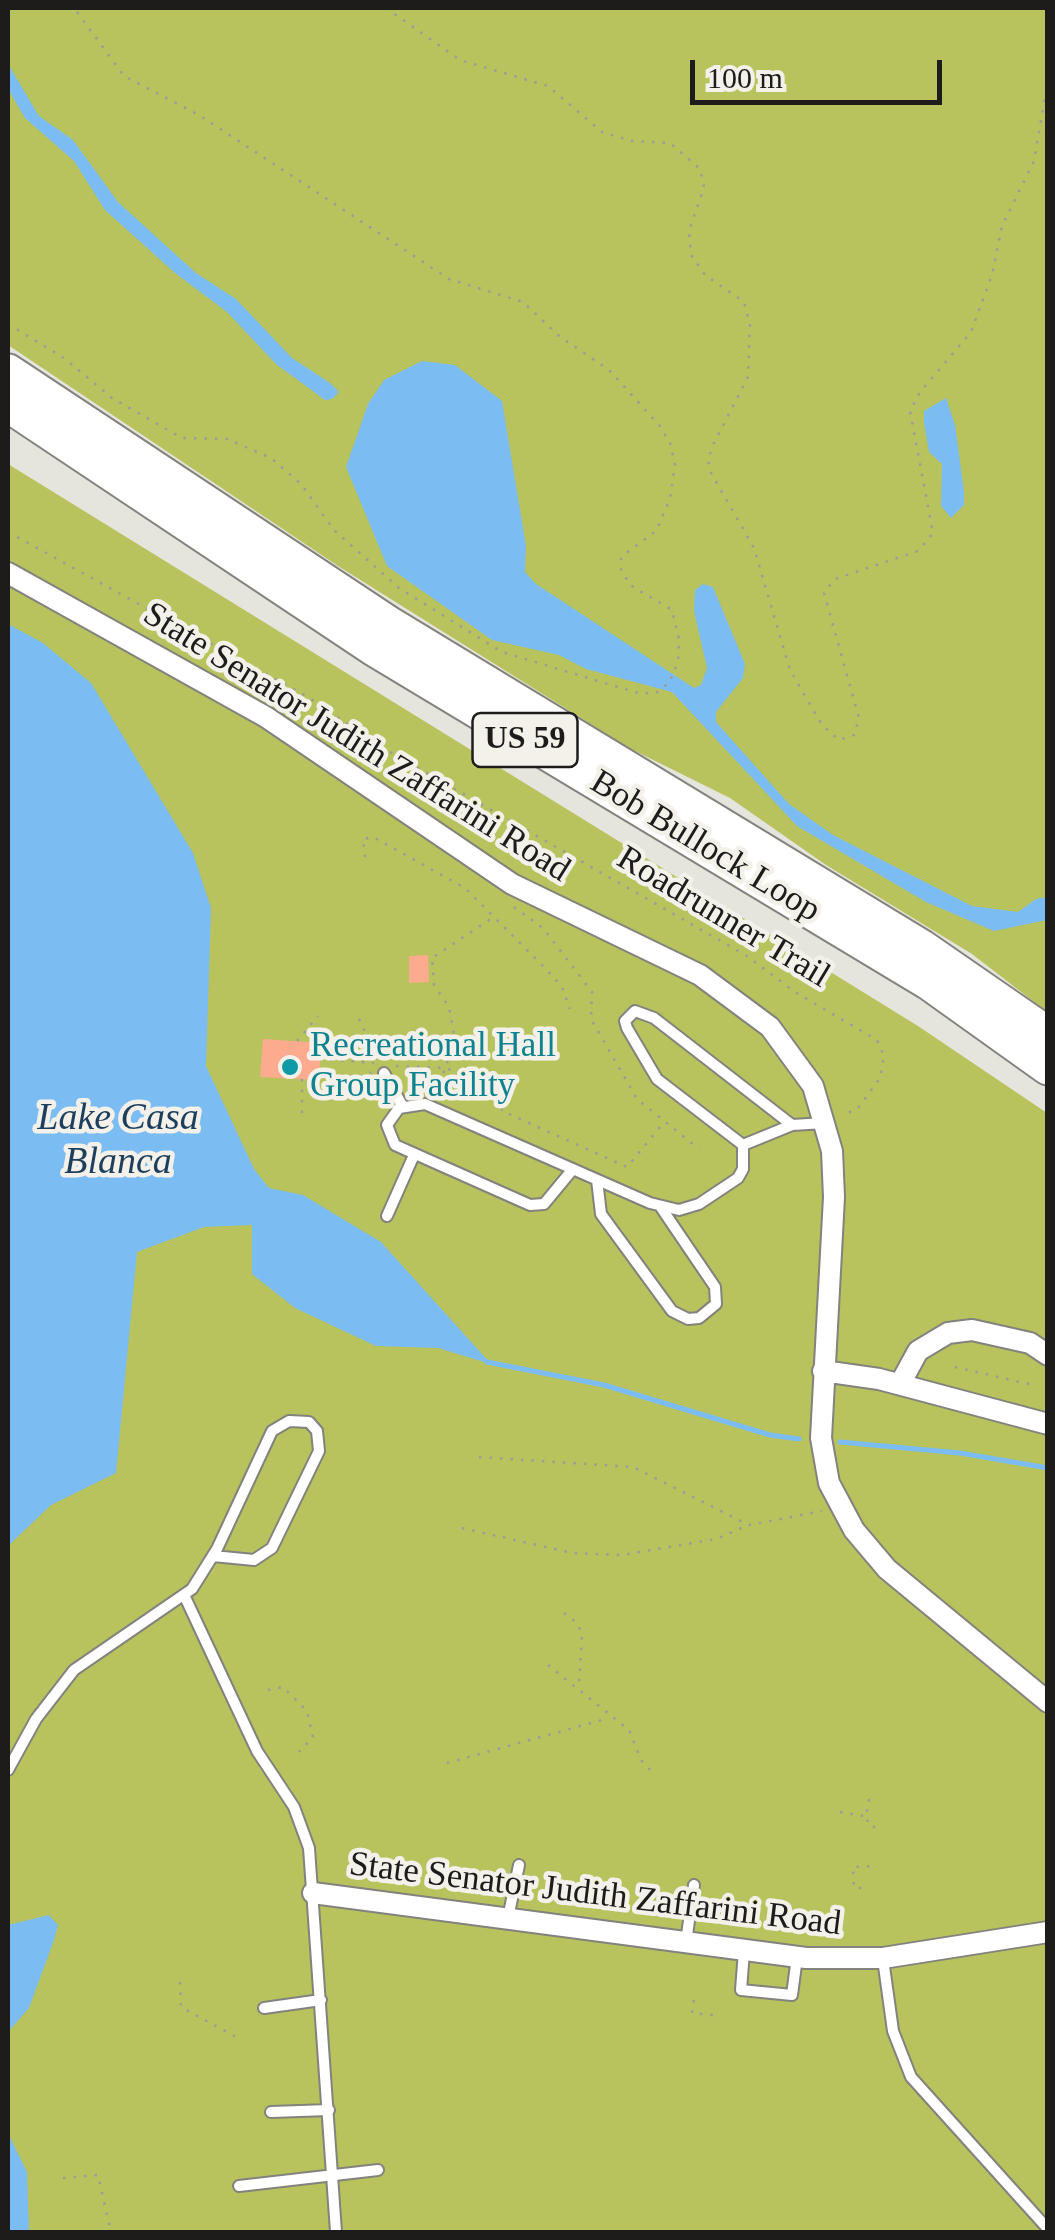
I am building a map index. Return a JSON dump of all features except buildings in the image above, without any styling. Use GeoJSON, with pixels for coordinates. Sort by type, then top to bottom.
{"type":"FeatureCollection","features":[{"type":"Feature","properties":{"kind":"highway","name":"Bob Bullock Loop"},"geometry":{"type":"LineString","coordinates":[[8,372],[390,625],[922,948],[1048,1035]]}},
{"type":"Feature","properties":{"kind":"highway","name":"Bob Bullock Loop"},"geometry":{"type":"LineString","coordinates":[[8,404],[374,648],[914,973],[1048,1067]]}},
{"type":"Feature","properties":{"kind":"street","name":"State Senator Judith Zaffarini Road"},"geometry":{"type":"LineString","coordinates":[[8,574],[266,717],[512,884],[688,969],[741,1002],[795,1056],[830,1121],[834,1184],[823,1372],[824,1469],[863,1543],[915,1596],[1048,1702]]}},
{"type":"Feature","properties":{"kind":"street"},"geometry":{"type":"LineString","coordinates":[[900,1384],[918,1350],[948,1333],[972,1330],[1042,1345]]}},
{"type":"Feature","properties":{"kind":"street"},"geometry":{"type":"LineString","coordinates":[[823,1372],[900,1384],[1048,1424]]}},
{"type":"Feature","properties":{"kind":"street","name":"State Senator Judith Zaffarini Road"},"geometry":{"type":"LineString","coordinates":[[313,1892],[798,1957],[883,1958],[1048,1932]]}},
{"type":"Feature","properties":{"kind":"lane"},"geometry":{"type":"LineString","coordinates":[[743,1144],[657,1079],[626,1028],[628,1014],[654,1018],[792,1125]]}},
{"type":"Feature","properties":{"kind":"lane"},"geometry":{"type":"LineString","coordinates":[[382,1068],[403,1107]]}},
{"type":"Feature","properties":{"kind":"lane"},"geometry":{"type":"LineString","coordinates":[[572,1169],[544,1204],[530,1205],[395,1146],[389,1136],[391,1116],[403,1107],[425,1104],[660,1206],[687,1209],[730,1186],[743,1169],[743,1144]]}},
{"type":"Feature","properties":{"kind":"lane"},"geometry":{"type":"LineString","coordinates":[[743,1144],[792,1125],[830,1121]]}},
{"type":"Feature","properties":{"kind":"lane"},"geometry":{"type":"LineString","coordinates":[[387,1216],[414,1154]]}},
{"type":"Feature","properties":{"kind":"lane"},"geometry":{"type":"LineString","coordinates":[[598,1180],[601,1214],[612,1230],[672,1310],[688,1320],[699,1318],[716,1304],[715,1287],[660,1206]]}},
{"type":"Feature","properties":{"kind":"lane"},"geometry":{"type":"LineString","coordinates":[[8,1770],[48,1702],[74,1670],[117,1636],[185,1597],[213,1556],[272,1431],[288,1421],[309,1422],[317,1431],[319,1451],[272,1548],[246,1561],[213,1556]]}},
{"type":"Feature","properties":{"kind":"lane"},"geometry":{"type":"LineString","coordinates":[[185,1597],[257,1750],[300,1820],[309,1848],[336,2232]]}},
{"type":"Feature","properties":{"kind":"lane"},"geometry":{"type":"LineString","coordinates":[[508,1918],[519,1866]]}},
{"type":"Feature","properties":{"kind":"lane"},"geometry":{"type":"LineString","coordinates":[[686,1942],[694,1885]]}},
{"type":"Feature","properties":{"kind":"lane"},"geometry":{"type":"LineString","coordinates":[[744,1950],[741,1990],[792,1995],[798,1957]]}},
{"type":"Feature","properties":{"kind":"lane"},"geometry":{"type":"LineString","coordinates":[[883,1958],[892,2031],[911,2077],[1048,2229]]}},
{"type":"Feature","properties":{"kind":"lane"},"geometry":{"type":"LineString","coordinates":[[264,2008],[321,2000]]}},
{"type":"Feature","properties":{"kind":"lane"},"geometry":{"type":"LineString","coordinates":[[271,2112],[329,2110]]}},
{"type":"Feature","properties":{"kind":"lane"},"geometry":{"type":"LineString","coordinates":[[239,2186],[305,2182],[333,2174],[378,2170]]}},
{"type":"Feature","properties":{"kind":"path"},"geometry":{"type":"LineString","coordinates":[[8,324],[64,358],[112,398],[182,438],[227,439],[271,458],[301,484],[334,530],[399,588],[502,652],[613,688],[656,692],[674,671],[679,639],[672,610],[630,585],[621,570],[622,557],[656,531],[670,499],[674,466],[670,443],[659,425],[608,370],[559,336],[523,302],[449,279],[198,116],[124,76],[74,8]]}},
{"type":"Feature","properties":{"kind":"path"},"geometry":{"type":"LineString","coordinates":[[386,8],[460,60],[548,86],[602,132],[632,141],[670,143],[700,169],[704,187],[688,231],[690,256],[705,275],[744,302],[750,325],[748,377],[713,446],[711,472],[754,548],[790,670],[822,724],[839,740],[854,734],[859,718],[824,593],[835,579],[918,551],[933,533],[910,411],[920,392],[971,332],[992,276],[1002,226],[1034,161],[1048,80]]}},
{"type":"Feature","properties":{"kind":"path","name":"Roadrunner Trail"},"geometry":{"type":"LineString","coordinates":[[8,532],[308,698],[381,747],[747,956],[795,992],[865,1032],[881,1045],[884,1068],[858,1108],[830,1121]]}},
{"type":"Feature","properties":{"kind":"path"},"geometry":{"type":"LineString","coordinates":[[365,857],[363,839],[374,837],[456,882],[495,915],[562,987],[570,1010]]}},
{"type":"Feature","properties":{"kind":"path"},"geometry":{"type":"LineString","coordinates":[[513,907],[542,928],[592,992],[591,1019],[637,1099],[699,1149]]}},
{"type":"Feature","properties":{"kind":"path"},"geometry":{"type":"LineString","coordinates":[[440,1083],[455,1039],[449,1007],[434,985],[432,958],[495,915]]}},
{"type":"Feature","properties":{"kind":"path"},"geometry":{"type":"LineString","coordinates":[[297,1041],[318,1016]]}},
{"type":"Feature","properties":{"kind":"path"},"geometry":{"type":"LineString","coordinates":[[359,1019],[382,1068]]}},
{"type":"Feature","properties":{"kind":"path"},"geometry":{"type":"LineString","coordinates":[[320,1059],[382,1068],[446,1068],[500,1092],[502,1110],[627,1166],[665,1121]]}},
{"type":"Feature","properties":{"kind":"path"},"geometry":{"type":"LineString","coordinates":[[319,1074],[366,1077],[382,1068]]}},
{"type":"Feature","properties":{"kind":"path"},"geometry":{"type":"LineString","coordinates":[[302,1079],[302,1120]]}},
{"type":"Feature","properties":{"kind":"path"},"geometry":{"type":"LineString","coordinates":[[955,1367],[1033,1386]]}},
{"type":"Feature","properties":{"kind":"path"},"geometry":{"type":"LineString","coordinates":[[479,1457],[633,1467],[749,1525]]}},
{"type":"Feature","properties":{"kind":"path"},"geometry":{"type":"LineString","coordinates":[[462,1528],[572,1553],[622,1556],[716,1539],[749,1525],[825,1510]]}},
{"type":"Feature","properties":{"kind":"path"},"geometry":{"type":"LineString","coordinates":[[564,1613],[578,1623],[582,1634],[579,1687]]}},
{"type":"Feature","properties":{"kind":"path"},"geometry":{"type":"LineString","coordinates":[[548,1666],[629,1730],[641,1760],[652,1772]]}},
{"type":"Feature","properties":{"kind":"path"},"geometry":{"type":"LineString","coordinates":[[268,1690],[283,1687],[307,1711],[313,1737],[299,1752]]}},
{"type":"Feature","properties":{"kind":"path"},"geometry":{"type":"LineString","coordinates":[[446,1763],[609,1718]]}},
{"type":"Feature","properties":{"kind":"path"},"geometry":{"type":"LineString","coordinates":[[869,1800],[866,1816],[869,1826],[874,1827]]}},
{"type":"Feature","properties":{"kind":"path"},"geometry":{"type":"LineString","coordinates":[[840,1812],[866,1816]]}},
{"type":"Feature","properties":{"kind":"path"},"geometry":{"type":"LineString","coordinates":[[861,1888],[854,1888],[853,1867],[875,1866]]}},
{"type":"Feature","properties":{"kind":"path"},"geometry":{"type":"LineString","coordinates":[[180,1982],[181,2006],[236,2037]]}},
{"type":"Feature","properties":{"kind":"path"},"geometry":{"type":"LineString","coordinates":[[694,2000],[692,2013],[714,2015]]}},
{"type":"Feature","properties":{"kind":"path"},"geometry":{"type":"LineString","coordinates":[[63,2178],[98,2175],[111,2232]]}},
{"type":"Feature","properties":{"kind":"green space"},"geometry":{"type":"Polygon","coordinates":[[[8,8],[1047,8],[1047,1012],[972,954],[826,865],[730,798],[629,748],[338,566],[8,345],[8,8]]]}},
{"type":"Feature","properties":{"kind":"green space"},"geometry":{"type":"Polygon","coordinates":[[[8,464],[918,1026],[1047,1113],[1047,2232],[8,2232],[8,464]]]}},
{"type":"Feature","properties":{"kind":"water"},"geometry":{"type":"Polygon","coordinates":[[[8,64],[39,116],[73,140],[118,202],[196,273],[236,299],[292,358],[330,383],[339,392],[332,399],[325,400],[276,364],[227,312],[175,273],[105,210],[74,161],[25,118],[8,89],[8,64]]]}},
{"type":"Feature","properties":{"kind":"water"},"geometry":{"type":"Polygon","coordinates":[[[422,361],[455,365],[502,401],[526,546],[525,572],[536,584],[694,688],[701,685],[707,668],[694,611],[695,590],[703,584],[713,587],[745,664],[743,678],[716,712],[716,722],[789,804],[833,835],[972,906],[1018,912],[1036,899],[1047,897],[1047,920],[994,931],[926,902],[797,826],[672,692],[586,669],[559,655],[492,640],[387,566],[346,467],[368,404],[384,380],[422,361]]]}},
{"type":"Feature","properties":{"kind":"water"},"geometry":{"type":"Polygon","coordinates":[[[946,398],[955,425],[964,492],[964,505],[951,518],[941,506],[942,464],[929,452],[924,423],[924,411],[946,398]]]}},
{"type":"Feature","properties":{"kind":"water","name":"Lake Casa Blanca"},"geometry":{"type":"Polygon","coordinates":[[[8,624],[43,643],[91,683],[193,853],[211,908],[206,1066],[254,1169],[269,1188],[303,1195],[381,1242],[491,1364],[438,1348],[376,1346],[295,1308],[252,1274],[252,1225],[204,1227],[137,1252],[116,1473],[51,1505],[8,1546],[8,624]]]}},
{"type":"Feature","properties":{"kind":"water"},"geometry":{"type":"Polygon","coordinates":[[[49,1915],[58,1925],[54,1940],[29,2008],[8,2032],[8,1925],[49,1915]]]}},
{"type":"Feature","properties":{"kind":"water"},"geometry":{"type":"Polygon","coordinates":[[[8,2133],[27,2172],[29,2232],[8,2232],[8,2133]]]}},
{"type":"Feature","properties":{"kind":"waterway"},"geometry":{"type":"LineString","coordinates":[[487,1362],[604,1385],[770,1435],[799,1439]]}},
{"type":"Feature","properties":{"kind":"waterway"},"geometry":{"type":"LineString","coordinates":[[840,1442],[960,1453],[1048,1468]]}},
{"type":"Feature","properties":{"kind":"place","name":"Recreational Hall Group Facility"},"geometry":{"type":"Point","coordinates":[290,1067]}}]}
